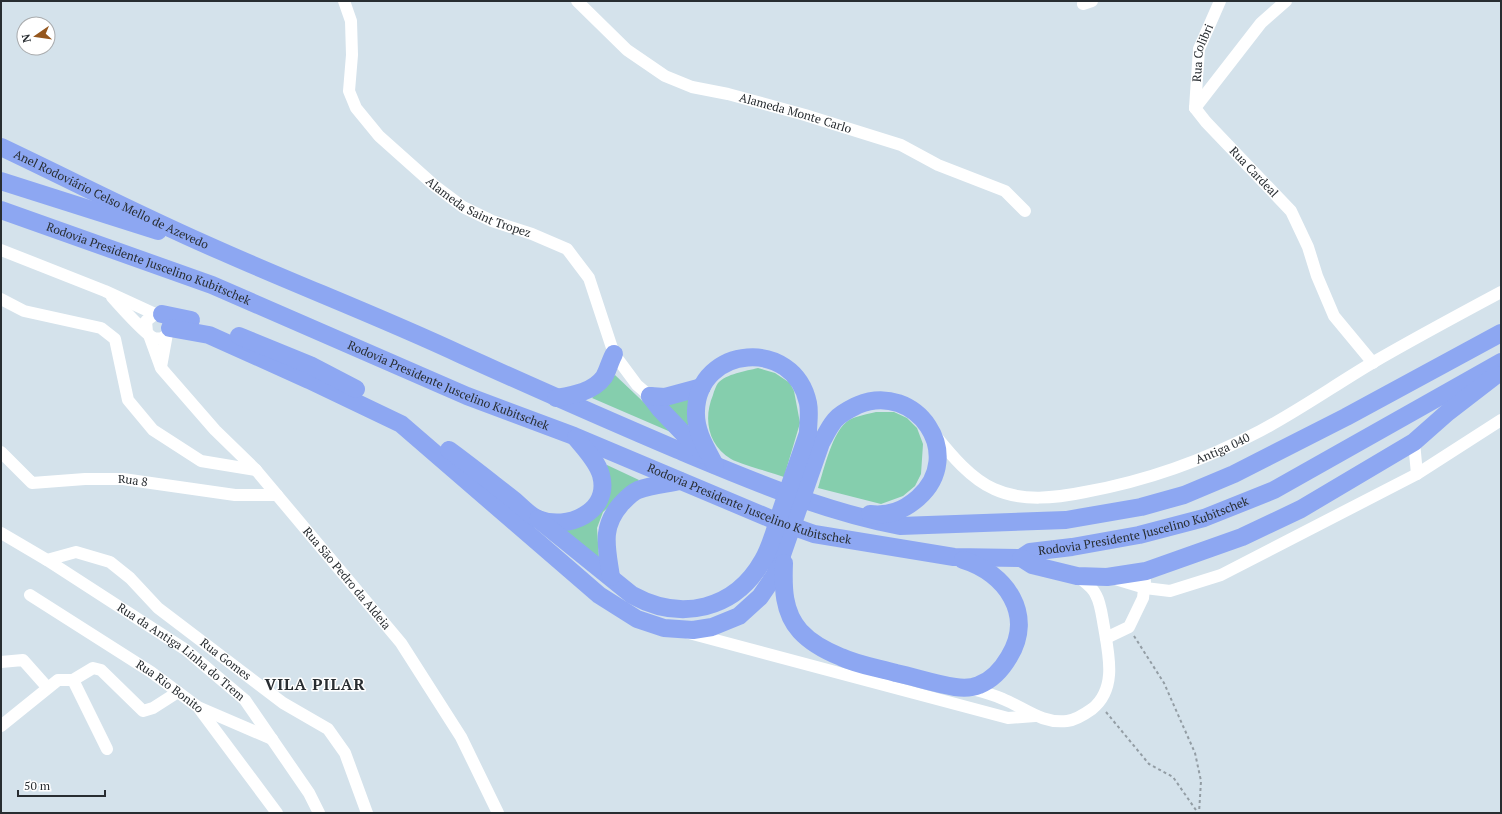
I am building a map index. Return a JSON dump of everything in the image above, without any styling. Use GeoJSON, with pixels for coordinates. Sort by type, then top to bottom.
{"type":"FeatureCollection","features":[{"type":"Feature","properties":{"kind":"highway","name":"Anel Rodoviário Celso Mello de Azevedo"},"geometry":{"type":"LineString","coordinates":[[1,147],[221,252]]}},
{"type":"Feature","properties":{"kind":"highway"},"geometry":{"type":"LineString","coordinates":[[1,181],[221,252]]}},
{"type":"Feature","properties":{"kind":"highway","name":"Rodovia Presidente Juscelino Kubitschek"},"geometry":{"type":"LineString","coordinates":[[1,210],[212,285],[467,396],[574,436],[769,518],[814,534],[954,557],[1021,558],[1030,552],[1072,547],[1139,535],[1204,518],[1274,490],[1501,362]]}},
{"type":"Feature","properties":{"kind":"highway","name":"Rodovia Presidente Juscelino Kubitschek"},"geometry":{"type":"LineString","coordinates":[[221,252],[388,321],[556,398],[720,468],[778,491],[830,508],[874,521],[900,526],[938,526],[1066,520],[1141,507],[1184,495],[1234,474],[1501,333]]}},
{"type":"Feature","properties":{"kind":"highway"},"geometry":{"type":"LineString","coordinates":[[164,323],[211,323],[310,365],[406,416],[538,519],[632,595],[658,606],[687,610],[702,608],[725,599],[744,585],[758,568],[769,549],[808,433],[809,404],[803,387],[794,373],[787,367],[772,360],[758,357],[744,358],[729,361],[709,376],[702,387],[696,410],[697,424],[701,437],[720,468]]}},
{"type":"Feature","properties":{"kind":"highway"},"geometry":{"type":"LineString","coordinates":[[164,323],[209,335],[309,380],[401,424],[599,596],[637,619],[674,629],[708,628],[739,616],[755,603],[771,583],[784,551],[821,444],[830,427],[843,413],[863,403],[881,400],[900,404],[920,416],[933,433],[938,449],[934,475],[923,493],[902,510],[886,515],[830,508]]}},
{"type":"Feature","properties":{"kind":"highway"},"geometry":{"type":"LineString","coordinates":[[556,398],[577,394],[589,389],[599,382],[604,376],[614,354]]}},
{"type":"Feature","properties":{"kind":"highway"},"geometry":{"type":"LineString","coordinates":[[1021,558],[1032,565],[1077,576],[1146,579],[1242,537],[1301,509],[1414,442],[1448,412],[1501,371]]}},
{"type":"Feature","properties":{"kind":"highway"},"geometry":{"type":"LineString","coordinates":[[650,396],[665,398],[702,387]]}},
{"type":"Feature","properties":{"kind":"highway"},"geometry":{"type":"LineString","coordinates":[[650,396],[660,409],[720,468]]}},
{"type":"Feature","properties":{"kind":"highway"},"geometry":{"type":"LineString","coordinates":[[538,519],[568,522],[580,518],[589,512],[600,495],[602,483],[599,470],[574,436]]}},
{"type":"Feature","properties":{"kind":"highway"},"geometry":{"type":"LineString","coordinates":[[611,577],[606,542],[608,524],[616,510],[637,490],[680,481]]}},
{"type":"Feature","properties":{"kind":"highway"},"geometry":{"type":"LineString","coordinates":[[784,551],[783,585],[786,606],[800,631],[813,642],[830,652],[854,662],[945,685],[966,687],[986,682],[999,671],[1015,647],[1018,639],[1020,622],[1016,606],[1005,586],[986,571],[954,557]]}},
{"type":"Feature","properties":{"kind":"street","name":"Alameda Saint Tropez"},"geometry":{"type":"LineString","coordinates":[[344,1],[351,21],[352,55],[349,91],[356,108],[379,136],[435,186],[463,207],[492,221],[532,234],[567,249],[589,278],[614,354],[637,385],[650,396]]}},
{"type":"Feature","properties":{"kind":"street","name":"Alameda Monte Carlo"},"geometry":{"type":"LineString","coordinates":[[577,1],[628,50],[665,76],[692,87],[728,94],[805,115],[901,146],[938,165],[1005,191],[1025,211]]}},
{"type":"Feature","properties":{"kind":"street","name":"Rua Colibri"},"geometry":{"type":"LineString","coordinates":[[1195,108],[1199,49],[1220,1]]}},
{"type":"Feature","properties":{"kind":"street"},"geometry":{"type":"LineString","coordinates":[[1195,108],[1261,23],[1286,1]]}},
{"type":"Feature","properties":{"kind":"street","name":"Rua Cardeal"},"geometry":{"type":"LineString","coordinates":[[1195,108],[1206,122],[1291,211],[1308,247],[1317,276],[1334,316],[1373,363]]}},
{"type":"Feature","properties":{"kind":"street"},"geometry":{"type":"LineString","coordinates":[[1,250],[105,291],[164,323]]}},
{"type":"Feature","properties":{"kind":"street"},"geometry":{"type":"LineString","coordinates":[[105,291],[148,334],[154,338],[161,338],[164,323]]}},
{"type":"Feature","properties":{"kind":"street","name":"Antiga 040"},"geometry":{"type":"LineString","coordinates":[[933,433],[965,468],[994,490],[1036,498],[1070,495],[1123,486],[1203,459],[1261,431],[1373,363],[1501,292]]}},
{"type":"Feature","properties":{"kind":"street"},"geometry":{"type":"LineString","coordinates":[[1,299],[24,311],[101,328],[115,339],[128,400],[153,430],[201,461],[256,470]]}},
{"type":"Feature","properties":{"kind":"street"},"geometry":{"type":"LineString","coordinates":[[148,334],[146,321],[164,323]]}},
{"type":"Feature","properties":{"kind":"street"},"geometry":{"type":"LineString","coordinates":[[161,368],[164,323]]}},
{"type":"Feature","properties":{"kind":"street","name":"Rua São Pedro da Aldeia"},"geometry":{"type":"LineString","coordinates":[[148,334],[161,368],[215,430],[256,470],[401,643],[461,737],[498,813]]}},
{"type":"Feature","properties":{"kind":"street"},"geometry":{"type":"LineString","coordinates":[[1106,638],[1129,627],[1143,598],[1146,579],[1170,591],[1221,575],[1417,474],[1501,420]]}},
{"type":"Feature","properties":{"kind":"street"},"geometry":{"type":"LineString","coordinates":[[1414,442],[1417,474]]}},
{"type":"Feature","properties":{"kind":"street","name":"Rua 8"},"geometry":{"type":"LineString","coordinates":[[1,452],[32,484],[85,479],[123,479],[235,495],[277,495]]}},
{"type":"Feature","properties":{"kind":"street","name":"Rua da Antiga Linha do Trem"},"geometry":{"type":"LineString","coordinates":[[1,533],[47,560],[186,650],[245,700],[309,793],[318,813]]}},
{"type":"Feature","properties":{"kind":"street","name":"Rua Gomes"},"geometry":{"type":"LineString","coordinates":[[47,560],[76,552],[110,562],[130,578],[158,608],[283,704],[328,729],[345,753],[367,813]]}},
{"type":"Feature","properties":{"kind":"street"},"geometry":{"type":"LineString","coordinates":[[966,687],[1003,699],[1035,716],[1056,722],[1070,721],[1087,714],[1099,703],[1106,692],[1110,679],[1106,638],[1097,595],[1091,587],[1077,576]]}},
{"type":"Feature","properties":{"kind":"street","name":"Rua Rio Bonito"},"geometry":{"type":"LineString","coordinates":[[30,595],[151,672],[198,707],[277,813]]}},
{"type":"Feature","properties":{"kind":"street"},"geometry":{"type":"LineString","coordinates":[[674,629],[1008,718],[1035,716]]}},
{"type":"Feature","properties":{"kind":"street"},"geometry":{"type":"LineString","coordinates":[[1,662],[23,660],[47,687]]}},
{"type":"Feature","properties":{"kind":"street"},"geometry":{"type":"LineString","coordinates":[[1,726],[47,687],[60,679],[73,680],[88,670],[98,668],[143,711],[153,708],[178,692]]}},
{"type":"Feature","properties":{"kind":"street"},"geometry":{"type":"LineString","coordinates":[[73,680],[107,749]]}},
{"type":"Feature","properties":{"kind":"street"},"geometry":{"type":"LineString","coordinates":[[198,707],[272,739]]}},
{"type":"Feature","properties":{"kind":"path"},"geometry":{"type":"LineString","coordinates":[[1129,627],[1164,683],[1195,753],[1201,781],[1198,813]]}},
{"type":"Feature","properties":{"kind":"path"},"geometry":{"type":"LineString","coordinates":[[1099,703],[1149,764],[1172,777],[1198,813]]}},
{"type":"Feature","properties":{"kind":"green space"},"geometry":{"type":"Polygon","coordinates":[[[758,368],[775,373],[790,383],[794,391],[800,423],[784,477],[731,459],[717,446],[710,431],[708,413],[714,390],[718,383],[731,375],[758,368]]]}},
{"type":"Feature","properties":{"kind":"green space"},"geometry":{"type":"Polygon","coordinates":[[[615,375],[674,431],[673,433],[592,398],[615,375]]]}},
{"type":"Feature","properties":{"kind":"green space"},"geometry":{"type":"Polygon","coordinates":[[[690,399],[688,428],[664,405],[690,399]]]}},
{"type":"Feature","properties":{"kind":"green space"},"geometry":{"type":"Polygon","coordinates":[[[876,412],[894,412],[907,418],[917,428],[923,444],[921,474],[915,486],[903,496],[881,504],[818,488],[829,451],[843,425],[849,420],[876,412]]]}},
{"type":"Feature","properties":{"kind":"green space"},"geometry":{"type":"Polygon","coordinates":[[[607,465],[639,480],[603,512],[597,528],[599,558],[561,527],[582,524],[607,469],[607,465]]]}},
{"type":"Feature","properties":{"kind":"district","name":"VILA PILAR"},"geometry":{"type":"Point","coordinates":[315,684]}}]}
